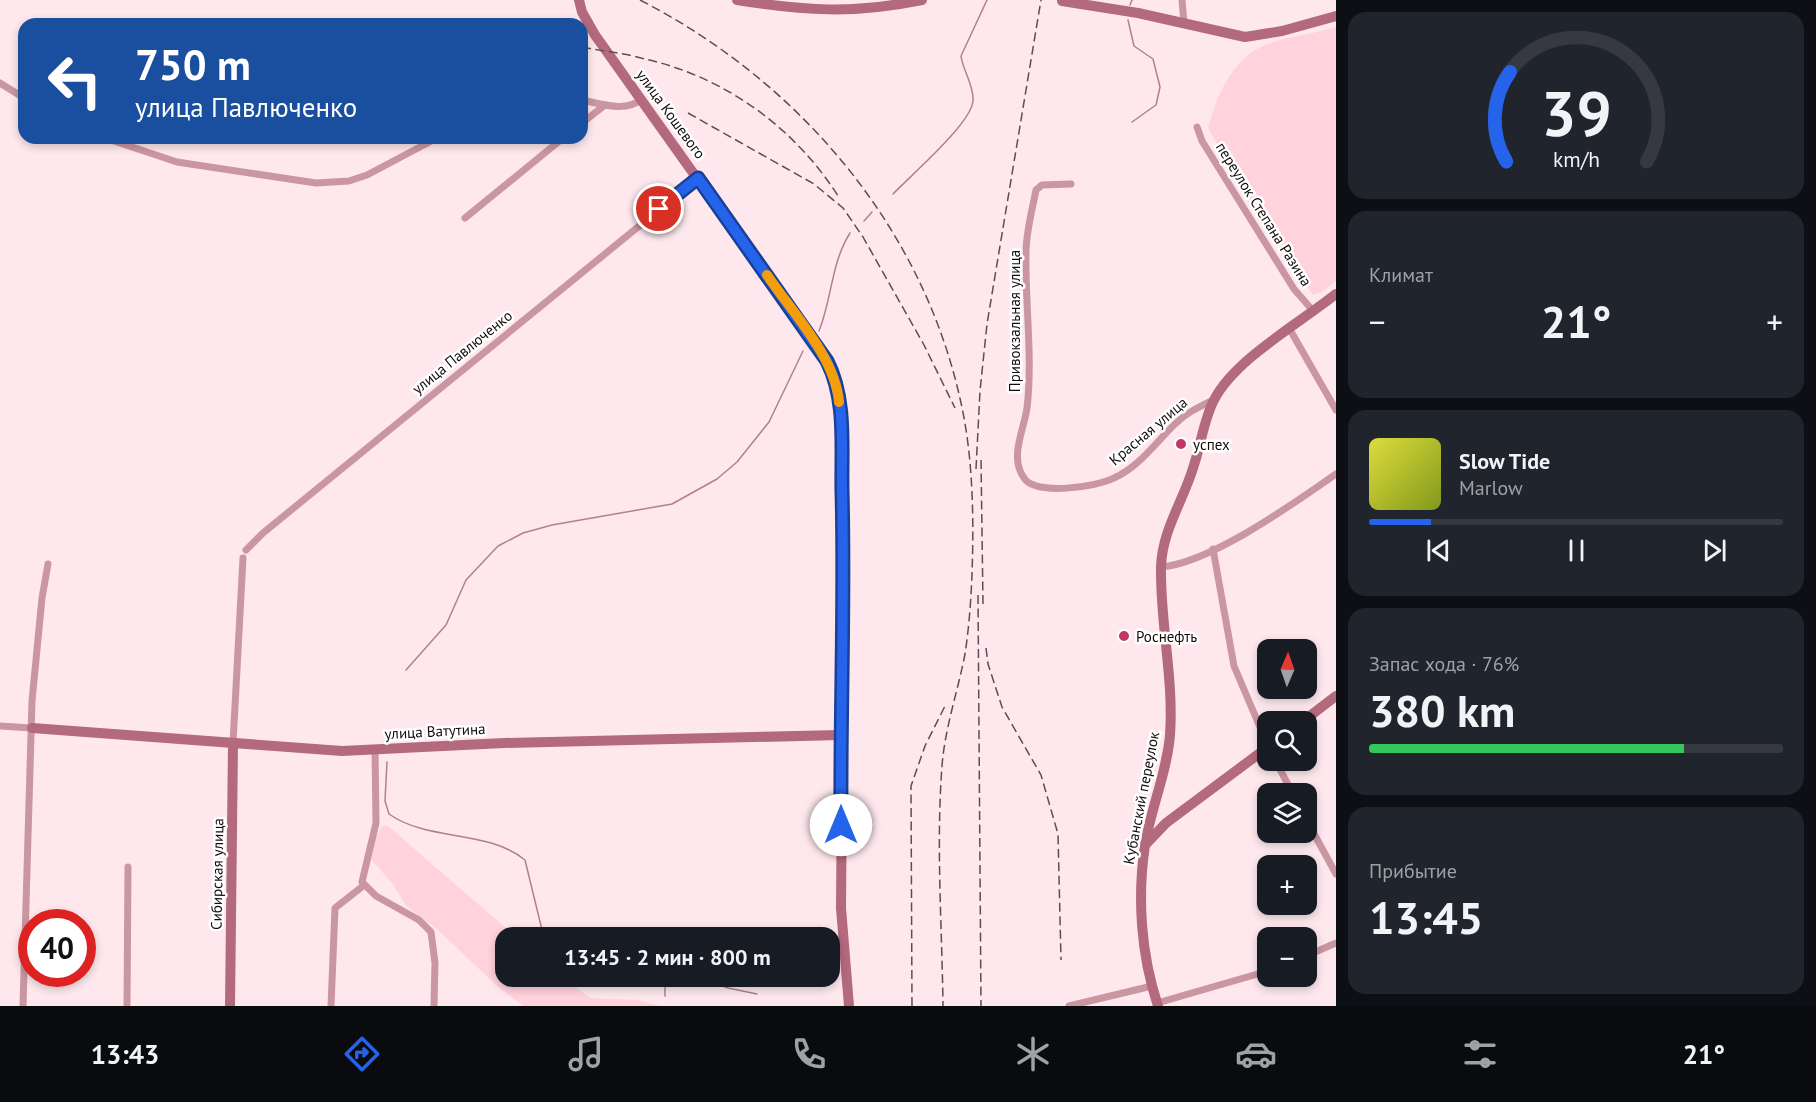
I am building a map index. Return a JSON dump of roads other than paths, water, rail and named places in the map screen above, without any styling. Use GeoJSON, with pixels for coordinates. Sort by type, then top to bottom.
{"type":"FeatureCollection","features":[{"type":"Feature","properties":{"kind":"street","name":"улица Кошевого"},"geometry":{"type":"LineString","coordinates":[[579,0],[585,18]]}},
{"type":"Feature","properties":{"kind":"street"},"geometry":{"type":"LineString","coordinates":[[737,0],[829,11],[873,9],[922,0]]}},
{"type":"Feature","properties":{"kind":"street"},"geometry":{"type":"LineString","coordinates":[[1182,0],[1184,23]]}},
{"type":"Feature","properties":{"kind":"street"},"geometry":{"type":"LineString","coordinates":[[1062,1],[1253,37],[1336,16]]}},
{"type":"Feature","properties":{"kind":"street","name":"улица Кошевого"},"geometry":{"type":"LineString","coordinates":[[588,24],[827,361],[837,384],[841,417],[844,542],[841,908],[849,1006]]}},
{"type":"Feature","properties":{"kind":"street"},"geometry":{"type":"LineString","coordinates":[[0,82],[18,94]]}},
{"type":"Feature","properties":{"kind":"street"},"geometry":{"type":"LineString","coordinates":[[588,101],[630,107],[642,99]]}},
{"type":"Feature","properties":{"kind":"street"},"geometry":{"type":"LineString","coordinates":[[588,118],[605,105]]}},
{"type":"Feature","properties":{"kind":"street","name":"переулок Степана Разина"},"geometry":{"type":"LineString","coordinates":[[1197,127],[1202,141],[1294,289],[1314,312]]}},
{"type":"Feature","properties":{"kind":"street"},"geometry":{"type":"LineString","coordinates":[[123,144],[177,162],[316,183],[342,182],[367,175],[426,144]]}},
{"type":"Feature","properties":{"kind":"street"},"geometry":{"type":"LineString","coordinates":[[465,218],[556,144]]}},
{"type":"Feature","properties":{"kind":"street","name":"улица Павлюченко"},"geometry":{"type":"LineString","coordinates":[[246,550],[698,178]]}},
{"type":"Feature","properties":{"kind":"street","name":"Привокзальная улица"},"geometry":{"type":"LineString","coordinates":[[1030,485],[1021,473],[1018,453],[1029,375],[1026,249],[1035,190],[1042,185],[1071,184]]}},
{"type":"Feature","properties":{"kind":"street","name":"Красная улица"},"geometry":{"type":"LineString","coordinates":[[1030,485],[1043,489],[1087,485],[1115,478],[1151,449],[1176,422],[1192,410],[1213,400],[1247,361],[1336,294]]}},
{"type":"Feature","properties":{"kind":"street"},"geometry":{"type":"LineString","coordinates":[[1289,328],[1336,410]]}},
{"type":"Feature","properties":{"kind":"street","name":"Красная улица"},"geometry":{"type":"LineString","coordinates":[[1170,523],[1182,502],[1213,400]]}},
{"type":"Feature","properties":{"kind":"street"},"geometry":{"type":"LineString","coordinates":[[1161,567],[1178,566],[1213,549],[1276,515],[1336,474]]}},
{"type":"Feature","properties":{"kind":"street","name":"Кубанский переулок"},"geometry":{"type":"LineString","coordinates":[[1157,1005],[1141,914],[1146,844],[1170,735],[1161,567],[1170,523]]}},
{"type":"Feature","properties":{"kind":"street"},"geometry":{"type":"LineString","coordinates":[[1213,549],[1234,666],[1257,721]]}},
{"type":"Feature","properties":{"kind":"street"},"geometry":{"type":"LineString","coordinates":[[233,743],[243,558]]}},
{"type":"Feature","properties":{"kind":"street"},"geometry":{"type":"LineString","coordinates":[[23,1006],[32,728],[42,598],[48,564]]}},
{"type":"Feature","properties":{"kind":"street"},"geometry":{"type":"LineString","coordinates":[[1316,711],[1336,696]]}},
{"type":"Feature","properties":{"kind":"street","name":"улица Ватутина"},"geometry":{"type":"LineString","coordinates":[[0,726],[342,751],[650,738],[841,735]]}},
{"type":"Feature","properties":{"kind":"street","name":"Сибирская улица"},"geometry":{"type":"LineString","coordinates":[[230,1006],[233,743]]}},
{"type":"Feature","properties":{"kind":"street"},"geometry":{"type":"LineString","coordinates":[[331,1006],[335,908],[363,886],[364,865],[376,823],[375,749]]}},
{"type":"Feature","properties":{"kind":"street"},"geometry":{"type":"LineString","coordinates":[[1146,844],[1166,823],[1257,755]]}},
{"type":"Feature","properties":{"kind":"street"},"geometry":{"type":"LineString","coordinates":[[1317,839],[1336,874]]}},
{"type":"Feature","properties":{"kind":"street"},"geometry":{"type":"LineString","coordinates":[[128,867],[128,1006]]}},
{"type":"Feature","properties":{"kind":"street"},"geometry":{"type":"LineString","coordinates":[[363,886],[419,920],[431,932],[435,963],[434,1006]]}},
{"type":"Feature","properties":{"kind":"street"},"geometry":{"type":"LineString","coordinates":[[1317,951],[1336,943]]}},
{"type":"Feature","properties":{"kind":"street"},"geometry":{"type":"LineString","coordinates":[[1157,1005],[1257,974]]}},
{"type":"Feature","properties":{"kind":"street"},"geometry":{"type":"LineString","coordinates":[[1069,1006],[1152,986]]}},
{"type":"Feature","properties":{"kind":"waterway"},"geometry":{"type":"LineString","coordinates":[[893,194],[951,136],[970,111],[973,95],[961,56],[987,0]]}},
{"type":"Feature","properties":{"kind":"waterway"},"geometry":{"type":"LineString","coordinates":[[1130,5],[1132,0]]}},
{"type":"Feature","properties":{"kind":"waterway"},"geometry":{"type":"LineString","coordinates":[[1128,20],[1134,46],[1153,59],[1160,87],[1156,105],[1132,122]]}},
{"type":"Feature","properties":{"kind":"waterway"},"geometry":{"type":"LineString","coordinates":[[864,221],[872,212]]}},
{"type":"Feature","properties":{"kind":"waterway"},"geometry":{"type":"LineString","coordinates":[[819,331],[839,256],[850,233]]}},
{"type":"Feature","properties":{"kind":"waterway"},"geometry":{"type":"LineString","coordinates":[[406,670],[446,625],[466,580],[498,546],[523,533],[552,525],[672,504],[717,479],[737,462],[769,422],[803,351]]}},
{"type":"Feature","properties":{"kind":"waterway"},"geometry":{"type":"LineString","coordinates":[[387,762],[385,801],[389,814],[422,829],[493,844],[510,850],[525,860],[541,927]]}},
{"type":"Feature","properties":{"kind":"waterway"},"geometry":{"type":"LineString","coordinates":[[665,987],[665,996]]}},
{"type":"Feature","properties":{"kind":"waterway"},"geometry":{"type":"LineString","coordinates":[[725,987],[757,994]]}},
{"type":"Feature","properties":{"kind":"railway"},"geometry":{"type":"LineString","coordinates":[[640,0],[698,33],[751,72],[801,116],[846,166],[884,219],[917,277],[943,338],[965,424],[972,488],[973,531],[969,624],[962,668],[946,737],[940,796],[939,856],[943,1006]]}},
{"type":"Feature","properties":{"kind":"railway"},"geometry":{"type":"LineString","coordinates":[[976,469],[980,391],[987,324],[1041,0]]}},
{"type":"Feature","properties":{"kind":"railway"},"geometry":{"type":"LineString","coordinates":[[588,48],[634,56],[672,66],[729,92],[755,108],[802,149],[840,199]]}},
{"type":"Feature","properties":{"kind":"railway"},"geometry":{"type":"LineString","coordinates":[[688,113],[814,184],[843,208],[863,237],[924,345],[955,408]]}},
{"type":"Feature","properties":{"kind":"railway"},"geometry":{"type":"LineString","coordinates":[[981,460],[983,604]]}},
{"type":"Feature","properties":{"kind":"railway"},"geometry":{"type":"LineString","coordinates":[[978,595],[981,1006]]}},
{"type":"Feature","properties":{"kind":"railway"},"geometry":{"type":"LineString","coordinates":[[986,648],[988,664],[1002,707],[1041,775],[1058,834],[1061,960]]}},
{"type":"Feature","properties":{"kind":"railway"},"geometry":{"type":"LineString","coordinates":[[912,1006],[911,786],[925,746],[946,704]]}},
{"type":"Feature","properties":{"kind":"place","name":"успех"},"geometry":{"type":"Point","coordinates":[1181,444]}},
{"type":"Feature","properties":{"kind":"place","name":"Роснефть"},"geometry":{"type":"Point","coordinates":[1124,636]}}]}
